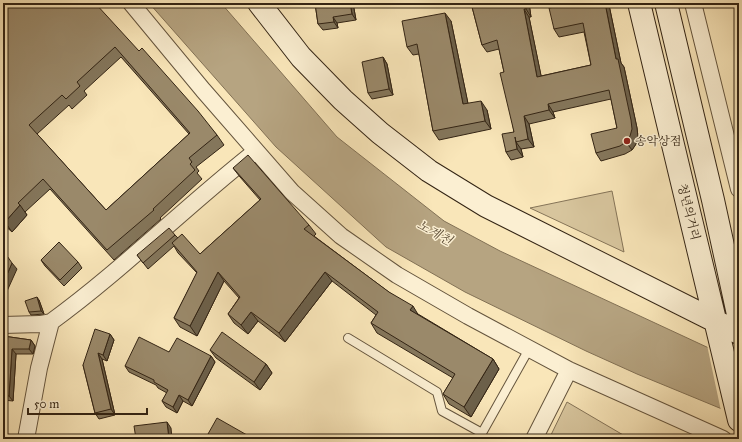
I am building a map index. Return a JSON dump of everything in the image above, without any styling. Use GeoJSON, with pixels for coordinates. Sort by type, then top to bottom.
{"type":"FeatureCollection","features":[{"type":"Feature","properties":{"kind":"main road"},"geometry":{"type":"LineString","coordinates":[[259,3],[301,56],[342,100],[380,133],[429,171],[486,206],[739,333]]}},
{"type":"Feature","properties":{"kind":"main road","name":"청년의거리"},"geometry":{"type":"LineString","coordinates":[[639,3],[739,419]]}},
{"type":"Feature","properties":{"kind":"main road"},"geometry":{"type":"LineString","coordinates":[[666,3],[713,200],[739,319]]}},
{"type":"Feature","properties":{"kind":"street"},"geometry":{"type":"LineString","coordinates":[[131,3],[292,192],[341,236],[397,275],[529,349],[569,370],[720,438]]}},
{"type":"Feature","properties":{"kind":"street"},"geometry":{"type":"LineString","coordinates":[[693,3],[739,189]]}},
{"type":"Feature","properties":{"kind":"street"},"geometry":{"type":"LineString","coordinates":[[3,325],[40,324],[51,322],[91,291],[218,181],[256,151]]}},
{"type":"Feature","properties":{"kind":"street"},"geometry":{"type":"LineString","coordinates":[[26,439],[39,368],[51,322]]}},
{"type":"Feature","properties":{"kind":"street"},"geometry":{"type":"LineString","coordinates":[[534,439],[569,370]]}},
{"type":"Feature","properties":{"kind":"lane"},"geometry":{"type":"LineString","coordinates":[[348,338],[437,392],[442,411],[482,433],[529,349]]}},
{"type":"Feature","properties":{"kind":"shaded area"},"geometry":{"type":"Polygon","coordinates":[[[612,191],[624,252],[530,208],[612,191]]]}},
{"type":"Feature","properties":{"kind":"shaded area"},"geometry":{"type":"Polygon","coordinates":[[[567,402],[630,439],[549,439],[567,402]]]}},
{"type":"Feature","properties":{"kind":"water","name":"노계천"},"geometry":{"type":"Polygon","coordinates":[[[149,3],[221,3],[337,137],[444,221],[500,251],[739,362],[739,416],[637,374],[586,351],[465,292],[386,247],[276,147],[149,3]]]}},
{"type":"Feature","properties":{"kind":"pier"},"geometry":{"type":"Polygon","coordinates":[[[707,345],[739,360],[739,418],[721,411],[707,345]]]}},
{"type":"Feature","properties":{"kind":"building"},"geometry":{"type":"Polygon","coordinates":[[[95,3],[139,51],[142,48],[198,111],[217,135],[189,158],[192,162],[190,164],[195,170],[153,209],[154,210],[107,250],[43,179],[18,203],[20,205],[5,222],[3,221],[3,51],[8,46],[3,40],[3,4],[95,3]],[[115,47],[77,82],[80,86],[66,99],[62,95],[29,125],[106,210],[190,133],[115,47]]]}},
{"type":"Feature","properties":{"kind":"building"},"geometry":{"type":"Polygon","coordinates":[[[315,3],[350,3],[352,14],[333,17],[334,22],[318,24],[315,3]]]}},
{"type":"Feature","properties":{"kind":"building"},"geometry":{"type":"Polygon","coordinates":[[[471,3],[525,3],[526,9],[524,9],[537,77],[591,65],[583,23],[554,29],[549,8],[561,6],[561,3],[605,3],[616,59],[618,59],[631,120],[632,129],[626,142],[620,146],[596,153],[591,134],[617,128],[609,90],[548,104],[549,110],[524,116],[528,139],[516,142],[515,137],[517,149],[506,152],[502,134],[514,132],[500,73],[504,72],[497,40],[482,45],[471,3]]]}},
{"type":"Feature","properties":{"kind":"building"},"geometry":{"type":"Polygon","coordinates":[[[445,13],[463,104],[481,101],[485,121],[433,131],[417,44],[407,47],[402,21],[445,13]]]}},
{"type":"Feature","properties":{"kind":"building"},"geometry":{"type":"Polygon","coordinates":[[[383,57],[389,89],[368,93],[362,62],[383,57]]]}},
{"type":"Feature","properties":{"kind":"building"},"geometry":{"type":"Polygon","coordinates":[[[248,155],[309,225],[304,229],[389,292],[413,306],[410,310],[493,359],[464,407],[443,394],[455,374],[371,323],[378,312],[325,272],[279,333],[251,312],[241,325],[228,314],[240,297],[218,272],[190,326],[174,318],[197,272],[172,243],[182,234],[200,254],[261,199],[233,168],[248,155]]]}},
{"type":"Feature","properties":{"kind":"building"},"geometry":{"type":"Polygon","coordinates":[[[169,228],[175,235],[143,263],[137,255],[169,228]]]}},
{"type":"Feature","properties":{"kind":"building"},"geometry":{"type":"Polygon","coordinates":[[[59,242],[78,262],[60,280],[41,260],[59,242]]]}},
{"type":"Feature","properties":{"kind":"building"},"geometry":{"type":"Polygon","coordinates":[[[3,250],[12,263],[3,284],[3,250]]]}},
{"type":"Feature","properties":{"kind":"building"},"geometry":{"type":"Polygon","coordinates":[[[37,297],[41,311],[29,312],[25,301],[37,297]]]}},
{"type":"Feature","properties":{"kind":"building"},"geometry":{"type":"Polygon","coordinates":[[[95,329],[110,334],[103,355],[98,353],[111,409],[95,413],[83,365],[95,329]]]}},
{"type":"Feature","properties":{"kind":"building"},"geometry":{"type":"Polygon","coordinates":[[[222,332],[266,364],[254,382],[210,350],[222,332]]]}},
{"type":"Feature","properties":{"kind":"building"},"geometry":{"type":"Polygon","coordinates":[[[3,336],[31,340],[29,349],[12,349],[9,396],[3,395],[3,336]]]}},
{"type":"Feature","properties":{"kind":"building"},"geometry":{"type":"Polygon","coordinates":[[[139,337],[169,352],[177,338],[211,356],[188,400],[179,395],[173,407],[162,401],[168,390],[154,382],[154,380],[125,366],[139,337]]]}},
{"type":"Feature","properties":{"kind":"building"},"geometry":{"type":"Polygon","coordinates":[[[217,418],[254,439],[216,439],[208,434],[217,418]]]}},
{"type":"Feature","properties":{"kind":"building"},"geometry":{"type":"Polygon","coordinates":[[[167,422],[169,439],[136,439],[134,426],[167,422]]]}},
{"type":"Feature","properties":{"kind":"place","name":"송악상점"},"geometry":{"type":"Point","coordinates":[627,141]}}]}
